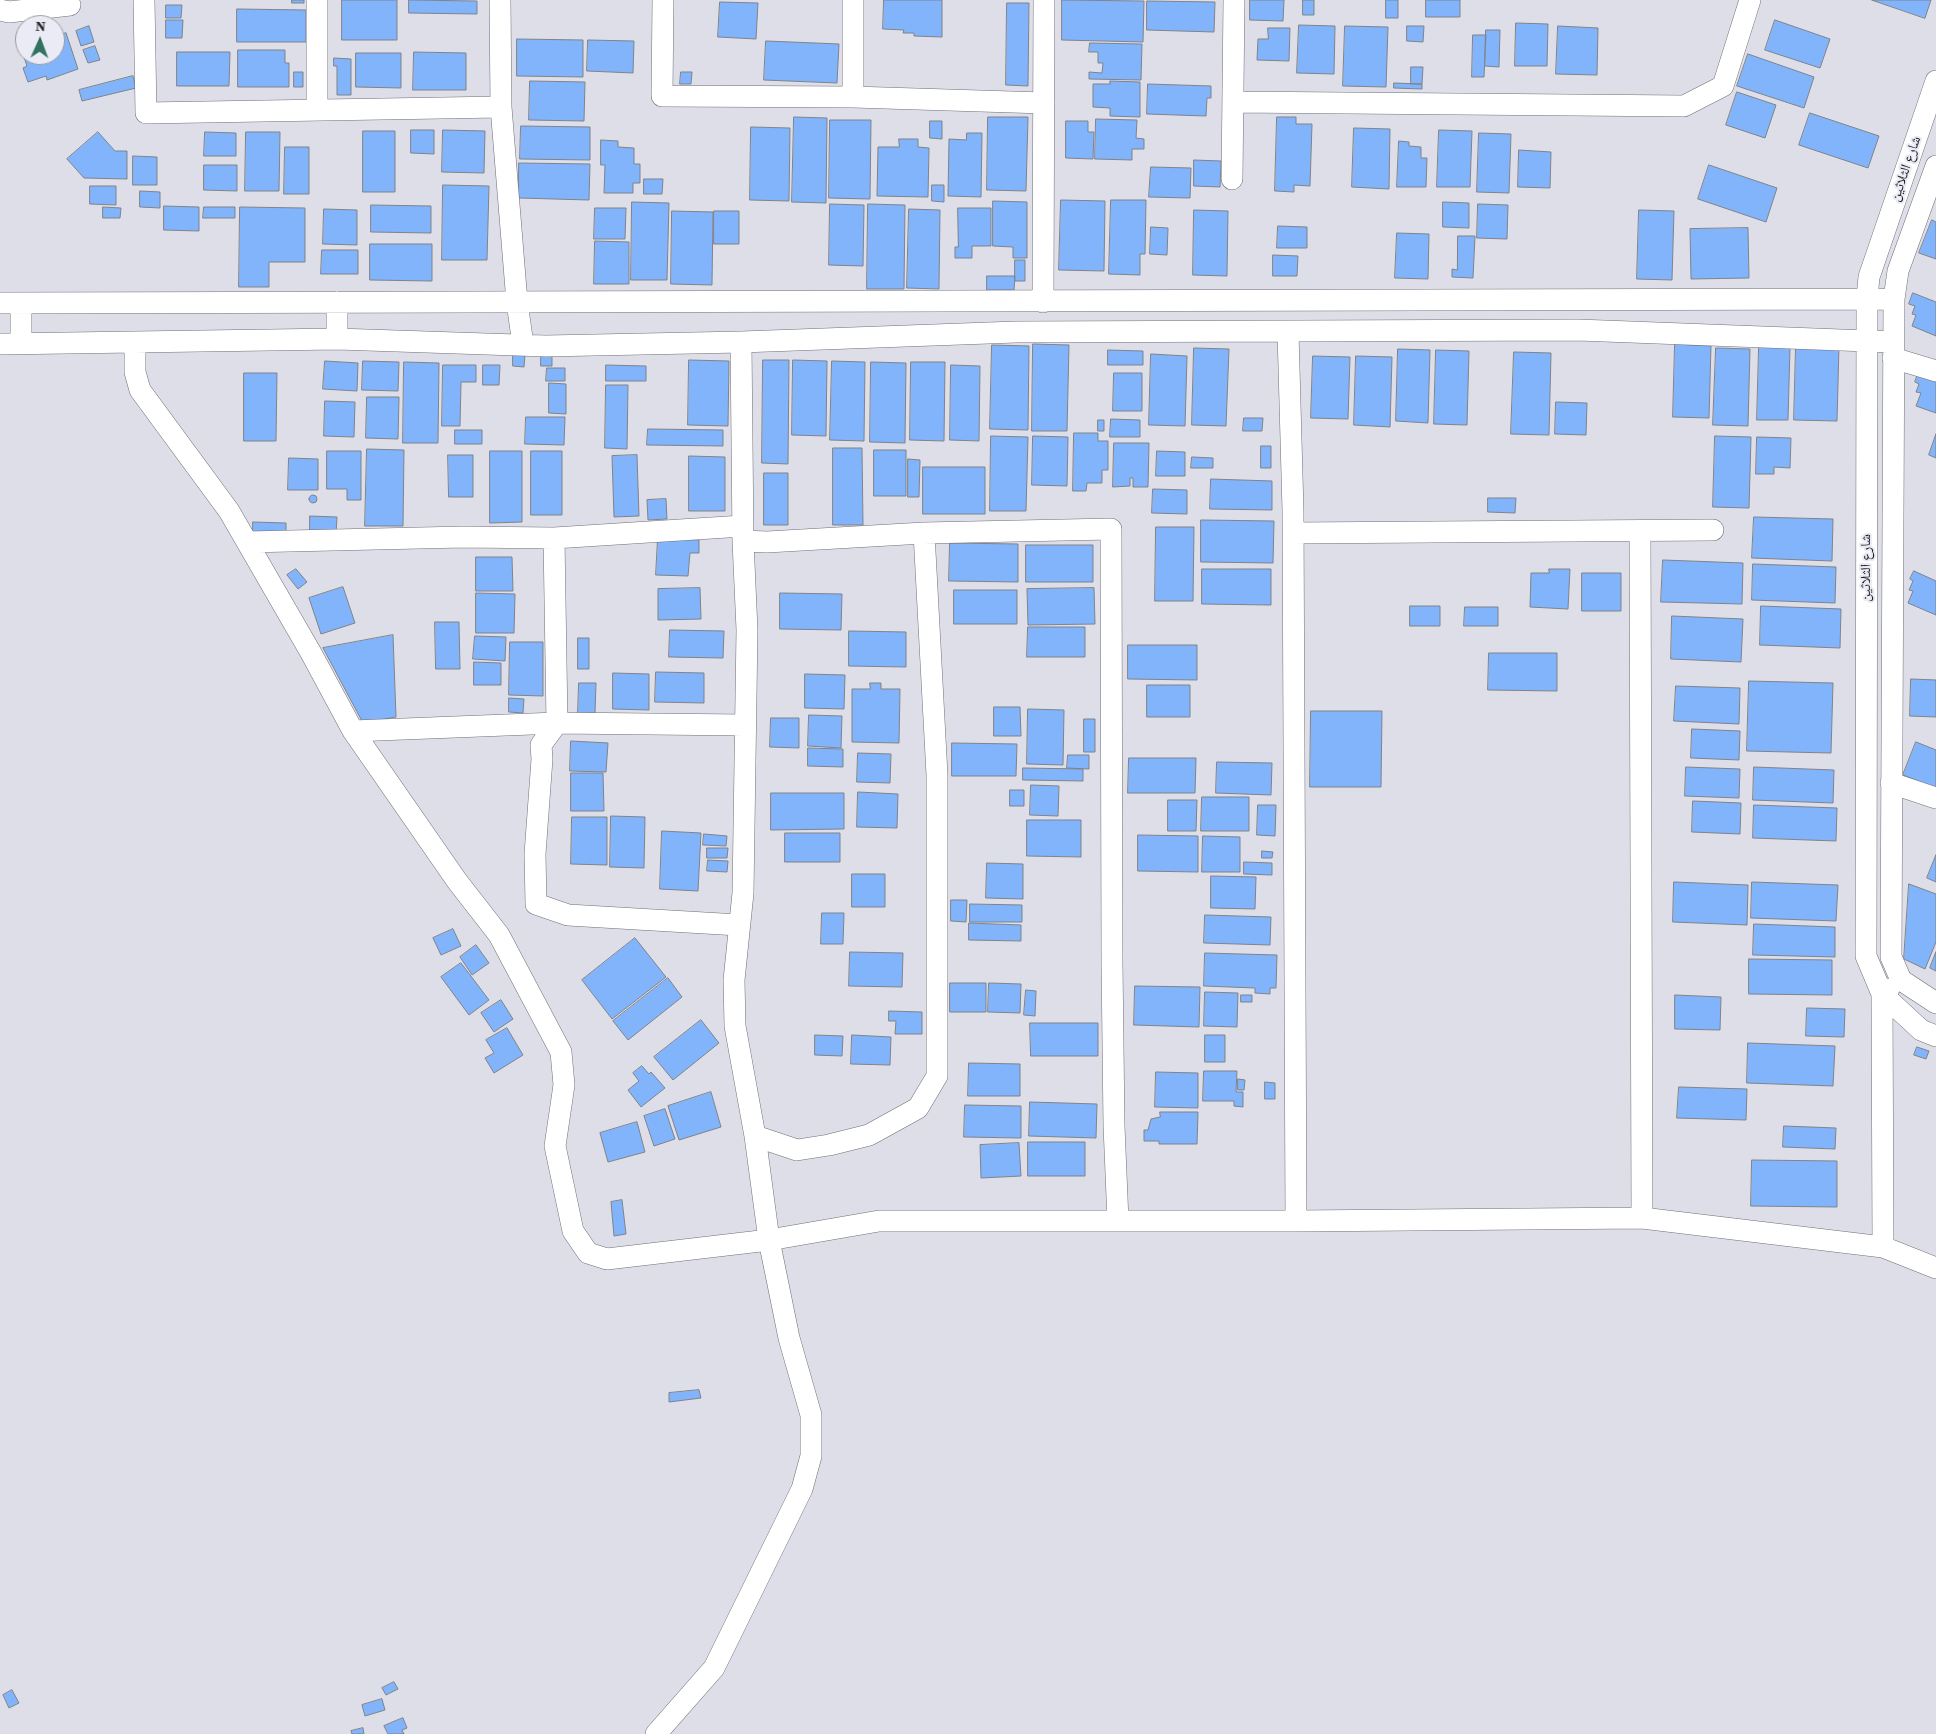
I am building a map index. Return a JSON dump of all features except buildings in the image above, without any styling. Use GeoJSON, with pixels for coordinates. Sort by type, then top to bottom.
{"type":"FeatureCollection","features":[{"type":"Feature","properties":{"kind":"street"},"geometry":{"type":"LineString","coordinates":[[144,0],[146,113],[501,107]]}},
{"type":"Feature","properties":{"kind":"street"},"geometry":{"type":"LineString","coordinates":[[317,0],[317,110]]}},
{"type":"Feature","properties":{"kind":"street"},"geometry":{"type":"LineString","coordinates":[[500,0],[501,107],[517,302],[523,345]]}},
{"type":"Feature","properties":{"kind":"street"},"geometry":{"type":"LineString","coordinates":[[663,0],[662,96],[853,97],[1044,104]]}},
{"type":"Feature","properties":{"kind":"street"},"geometry":{"type":"LineString","coordinates":[[853,0],[853,97]]}},
{"type":"Feature","properties":{"kind":"street"},"geometry":{"type":"LineString","coordinates":[[1044,0],[1044,104],[1052,302],[1066,332]]}},
{"type":"Feature","properties":{"kind":"street"},"geometry":{"type":"LineString","coordinates":[[1232,179],[1234,0]]}},
{"type":"Feature","properties":{"kind":"street"},"geometry":{"type":"LineString","coordinates":[[1233,102],[1684,106],[1723,86],[1750,0]]}},
{"type":"Feature","properties":{"kind":"street"},"geometry":{"type":"LineString","coordinates":[[0,10],[9,12],[70,5]]}},
{"type":"Feature","properties":{"kind":"street","name":"شارع الثلاثين"},"geometry":{"type":"LineString","coordinates":[[1936,81],[1870,277],[1867,298],[1866,956],[1882,994],[1920,1030],[1936,1036]]}},
{"type":"Feature","properties":{"kind":"street","name":"شارع الثلاثين"},"geometry":{"type":"LineString","coordinates":[[1901,980],[1891,957],[1894,299],[1898,271],[1936,166]]}},
{"type":"Feature","properties":{"kind":"street"},"geometry":{"type":"LineString","coordinates":[[1894,299],[10,303],[10,343],[337,339],[546,346],[742,342],[1016,332],[1578,330],[1867,341],[1893,350],[1936,370]]}},
{"type":"Feature","properties":{"kind":"street"},"geometry":{"type":"LineString","coordinates":[[337,302],[337,339]]}},
{"type":"Feature","properties":{"kind":"street"},"geometry":{"type":"LineString","coordinates":[[1288,332],[1293,533],[1296,1221]]}},
{"type":"Feature","properties":{"kind":"street"},"geometry":{"type":"LineString","coordinates":[[135,342],[135,372],[140,390],[229,511],[311,653],[352,731],[457,881],[499,935],[561,1052],[564,1085],[555,1146],[573,1232],[588,1253],[607,1260],[769,1240],[880,1221],[1296,1221],[1642,1218],[1883,1247],[1936,1268]]}},
{"type":"Feature","properties":{"kind":"street"},"geometry":{"type":"LineString","coordinates":[[656,1734],[714,1668],[802,1489],[811,1456],[811,1415],[790,1338],[769,1240],[755,1136],[735,1026],[734,980],[743,892],[744,725],[747,630],[743,534],[742,342]]}},
{"type":"Feature","properties":{"kind":"street"},"geometry":{"type":"LineString","coordinates":[[247,542],[463,537],[554,538],[743,534],[767,542],[924,533],[1111,529],[1112,963],[1114,1126],[1118,1221]]}},
{"type":"Feature","properties":{"kind":"street"},"geometry":{"type":"LineString","coordinates":[[1640,530],[1642,1218]]}},
{"type":"Feature","properties":{"kind":"street"},"geometry":{"type":"LineString","coordinates":[[1293,533],[1713,530]]}},
{"type":"Feature","properties":{"kind":"street"},"geometry":{"type":"LineString","coordinates":[[755,1136],[798,1150],[829,1145],[869,1135],[918,1108],[937,1076],[937,775],[924,533]]}},
{"type":"Feature","properties":{"kind":"street"},"geometry":{"type":"LineString","coordinates":[[554,538],[558,723],[542,745],[535,854],[536,904],[568,915],[739,925]]}},
{"type":"Feature","properties":{"kind":"street"},"geometry":{"type":"LineString","coordinates":[[352,731],[558,723],[744,725]]}},
{"type":"Feature","properties":{"kind":"street"},"geometry":{"type":"LineString","coordinates":[[1892,783],[1936,798]]}},
{"type":"Feature","properties":{"kind":"street"},"geometry":{"type":"LineString","coordinates":[[1883,1247],[1882,994],[1901,980],[1936,1003]]}}]}
